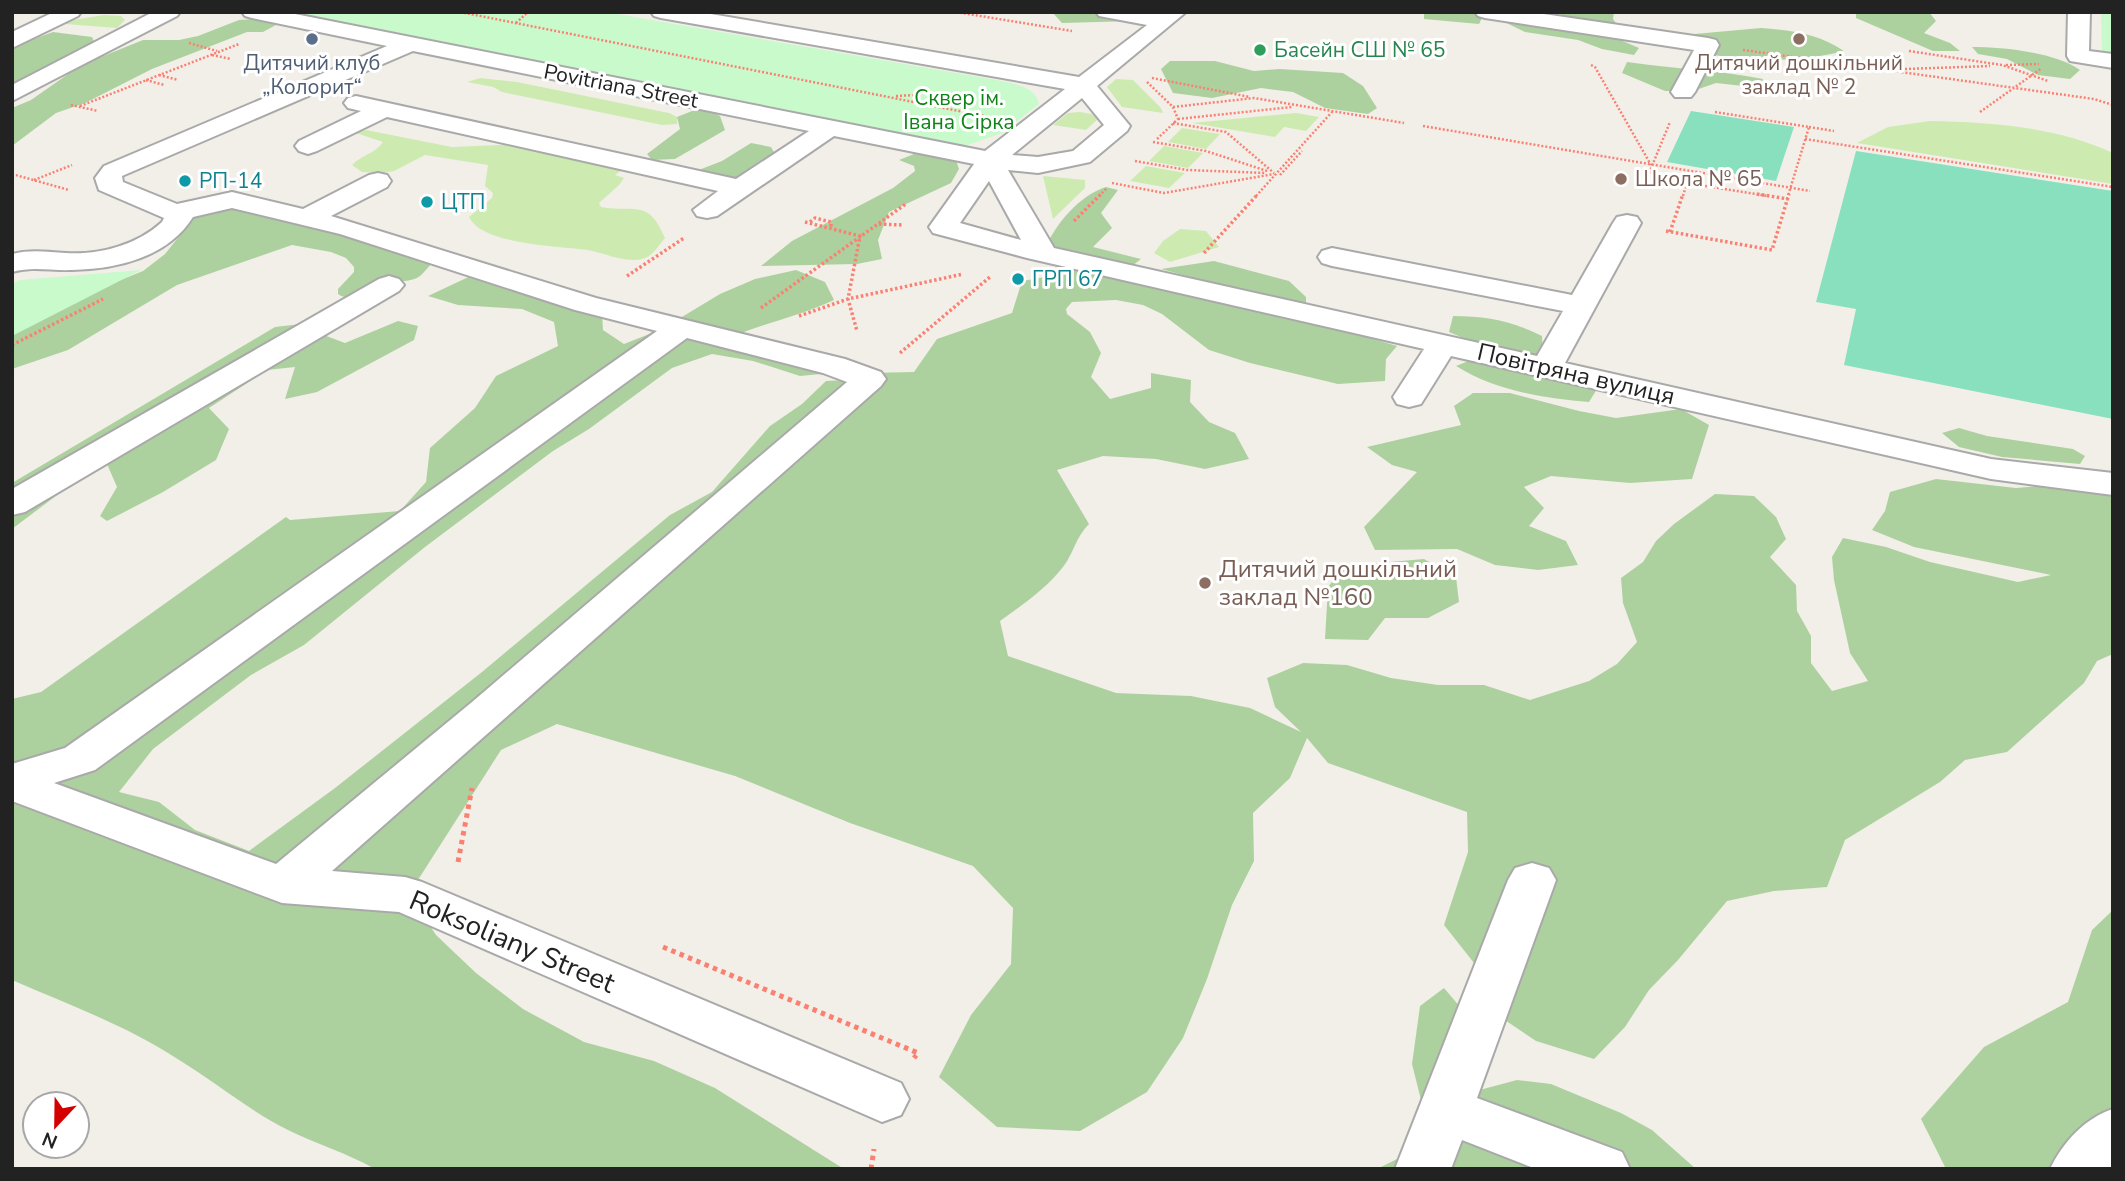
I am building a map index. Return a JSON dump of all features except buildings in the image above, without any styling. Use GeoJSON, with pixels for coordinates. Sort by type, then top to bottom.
{"type":"FeatureCollection","features":[{"type":"Feature","properties":{"kind":"street"},"geometry":{"type":"LineString","coordinates":[[12,41],[71,12]]}},
{"type":"Feature","properties":{"kind":"street"},"geometry":{"type":"LineString","coordinates":[[12,94],[170,12]]}},
{"type":"Feature","properties":{"kind":"street","name":"Povitriana Street"},"geometry":{"type":"LineString","coordinates":[[252,12],[990,160],[1038,164],[1081,157],[1089,153],[1118,126],[1083,85]]}},
{"type":"Feature","properties":{"kind":"street"},"geometry":{"type":"LineString","coordinates":[[661,12],[1083,85]]}},
{"type":"Feature","properties":{"kind":"street"},"geometry":{"type":"LineString","coordinates":[[1106,12],[1170,17]]}},
{"type":"Feature","properties":{"kind":"street"},"geometry":{"type":"LineString","coordinates":[[1485,12],[1708,45],[1680,99]]}},
{"type":"Feature","properties":{"kind":"street"},"geometry":{"type":"LineString","coordinates":[[1544,12],[1550,13]]}},
{"type":"Feature","properties":{"kind":"street"},"geometry":{"type":"LineString","coordinates":[[2079,12],[2078,57],[2113,61]]}},
{"type":"Feature","properties":{"kind":"street"},"geometry":{"type":"LineString","coordinates":[[1042,252],[990,160],[1170,17]]}},
{"type":"Feature","properties":{"kind":"street"},"geometry":{"type":"LineString","coordinates":[[282,885],[316,860],[870,379],[834,366],[586,304],[400,244],[306,218],[232,200],[177,212],[108,184],[108,178],[123,165],[410,44]]}},
{"type":"Feature","properties":{"kind":"street"},"geometry":{"type":"LineString","coordinates":[[356,103],[740,188]]}},
{"type":"Feature","properties":{"kind":"street"},"geometry":{"type":"LineString","coordinates":[[308,146],[385,109]]}},
{"type":"Feature","properties":{"kind":"street"},"geometry":{"type":"LineString","coordinates":[[707,210],[830,128]]}},
{"type":"Feature","properties":{"kind":"street","name":"Повітряна вулиця"},"geometry":{"type":"LineString","coordinates":[[990,160],[943,227],[1042,252],[1992,469],[2113,484]]}},
{"type":"Feature","properties":{"kind":"street"},"geometry":{"type":"LineString","coordinates":[[306,218],[377,181]]}},
{"type":"Feature","properties":{"kind":"street"},"geometry":{"type":"LineString","coordinates":[[12,263],[21,258],[70,262],[123,253],[165,235],[176,225],[180,215],[177,212]]}},
{"type":"Feature","properties":{"kind":"street"},"geometry":{"type":"LineString","coordinates":[[1547,368],[1627,223]]}},
{"type":"Feature","properties":{"kind":"street"},"geometry":{"type":"LineString","coordinates":[[1332,257],[1581,306]]}},
{"type":"Feature","properties":{"kind":"street"},"geometry":{"type":"LineString","coordinates":[[12,504],[389,285]]}},
{"type":"Feature","properties":{"kind":"street"},"geometry":{"type":"LineString","coordinates":[[12,782],[80,760],[681,328]]}},
{"type":"Feature","properties":{"kind":"street"},"geometry":{"type":"LineString","coordinates":[[1409,397],[1443,344]]}},
{"type":"Feature","properties":{"kind":"street","name":"Roksoliany Street"},"geometry":{"type":"LineString","coordinates":[[12,782],[282,885],[405,895],[882,1099]]}},
{"type":"Feature","properties":{"kind":"street"},"geometry":{"type":"LineString","coordinates":[[1423,1169],[1532,880]]}},
{"type":"Feature","properties":{"kind":"street"},"geometry":{"type":"LineString","coordinates":[[1445,1110],[1602,1169]]}},
{"type":"Feature","properties":{"kind":"street"},"geometry":{"type":"LineString","coordinates":[[2078,1169],[2113,1132]]}},
{"type":"Feature","properties":{"kind":"path"},"geometry":{"type":"LineString","coordinates":[[460,12],[995,118]]}},
{"type":"Feature","properties":{"kind":"path"},"geometry":{"type":"LineString","coordinates":[[956,12],[1104,37],[1132,47]]}},
{"type":"Feature","properties":{"kind":"path"},"geometry":{"type":"LineString","coordinates":[[98,111],[80,106],[246,42]]}},
{"type":"Feature","properties":{"kind":"path"},"geometry":{"type":"LineString","coordinates":[[1708,45],[2094,99]]}},
{"type":"Feature","properties":{"kind":"path"},"geometry":{"type":"LineString","coordinates":[[194,46],[220,51]]}},
{"type":"Feature","properties":{"kind":"path"},"geometry":{"type":"LineString","coordinates":[[1909,51],[2002,65],[2057,85]]}},
{"type":"Feature","properties":{"kind":"path"},"geometry":{"type":"LineString","coordinates":[[211,55],[231,59]]}},
{"type":"Feature","properties":{"kind":"path"},"geometry":{"type":"LineString","coordinates":[[1583,61],[1595,67],[1651,166]]}},
{"type":"Feature","properties":{"kind":"path"},"geometry":{"type":"LineString","coordinates":[[1892,70],[2049,63],[1980,112]]}},
{"type":"Feature","properties":{"kind":"path"},"geometry":{"type":"LineString","coordinates":[[159,75],[178,80]]}},
{"type":"Feature","properties":{"kind":"path"},"geometry":{"type":"LineString","coordinates":[[1140,76],[1404,123]]}},
{"type":"Feature","properties":{"kind":"path"},"geometry":{"type":"LineString","coordinates":[[146,80],[164,85]]}},
{"type":"Feature","properties":{"kind":"path"},"geometry":{"type":"LineString","coordinates":[[2069,90],[2113,105]]}},
{"type":"Feature","properties":{"kind":"path"},"geometry":{"type":"LineString","coordinates":[[1173,107],[1254,98]]}},
{"type":"Feature","properties":{"kind":"path"},"geometry":{"type":"LineString","coordinates":[[1640,196],[1680,99],[1834,131]]}},
{"type":"Feature","properties":{"kind":"path"},"geometry":{"type":"LineString","coordinates":[[1178,119],[1299,106]]}},
{"type":"Feature","properties":{"kind":"path"},"geometry":{"type":"LineString","coordinates":[[1200,256],[1332,112]]}},
{"type":"Feature","properties":{"kind":"path"},"geometry":{"type":"LineString","coordinates":[[1173,123],[1226,132],[1275,174]]}},
{"type":"Feature","properties":{"kind":"path"},"geometry":{"type":"LineString","coordinates":[[1423,126],[1810,191]]}},
{"type":"Feature","properties":{"kind":"path"},"geometry":{"type":"LineString","coordinates":[[1693,236],[1772,250],[1809,127]]}},
{"type":"Feature","properties":{"kind":"path"},"geometry":{"type":"LineString","coordinates":[[1805,139],[2113,187]]}},
{"type":"Feature","properties":{"kind":"path"},"geometry":{"type":"LineString","coordinates":[[1154,142],[1206,151],[1275,174]]}},
{"type":"Feature","properties":{"kind":"path"},"geometry":{"type":"LineString","coordinates":[[1147,163],[1187,170],[1282,175],[1303,151],[1297,150]]}},
{"type":"Feature","properties":{"kind":"path"},"geometry":{"type":"LineString","coordinates":[[12,174],[79,192]]}},
{"type":"Feature","properties":{"kind":"path"},"geometry":{"type":"LineString","coordinates":[[1112,183],[1164,193],[1275,174]]}},
{"type":"Feature","properties":{"kind":"path"},"geometry":{"type":"LineString","coordinates":[[1670,232],[1687,183],[1788,199]]}},
{"type":"Feature","properties":{"kind":"path"},"geometry":{"type":"LineString","coordinates":[[807,222],[860,236]]}},
{"type":"Feature","properties":{"kind":"path"},"geometry":{"type":"LineString","coordinates":[[726,339],[878,223]]}},
{"type":"Feature","properties":{"kind":"path"},"geometry":{"type":"LineString","coordinates":[[586,304],[688,234]]}},
{"type":"Feature","properties":{"kind":"path"},"geometry":{"type":"LineString","coordinates":[[860,236],[848,299],[870,379],[995,273]]}},
{"type":"Feature","properties":{"kind":"path"},"geometry":{"type":"LineString","coordinates":[[726,339],[848,299],[966,273]]}},
{"type":"Feature","properties":{"kind":"green space","name":"Сквер ім. Івана Сірка"},"geometry":{"type":"Polygon","coordinates":[[[280,12],[606,12],[1016,84],[1033,93],[1039,104],[1002,133],[962,147],[280,12]]]}},
{"type":"Feature","properties":{"kind":"green space"},"geometry":{"type":"Polygon","coordinates":[[[1052,12],[1142,12],[1134,21],[1062,23],[1052,12]]]}},
{"type":"Feature","properties":{"kind":"green space"},"geometry":{"type":"Polygon","coordinates":[[[1424,12],[1485,12],[1479,24],[1424,19],[1424,12]]]}},
{"type":"Feature","properties":{"kind":"green space"},"geometry":{"type":"Polygon","coordinates":[[[1560,12],[1614,12],[1613,19],[1621,30],[1611,36],[1639,48],[1634,55],[1602,49],[1578,40],[1525,32],[1494,17],[1528,21],[1529,26],[1558,29],[1562,20],[1560,12]]]}},
{"type":"Feature","properties":{"kind":"green space"},"geometry":{"type":"Polygon","coordinates":[[[1856,12],[1929,12],[1936,21],[1924,33],[1950,43],[1960,51],[1933,51],[1856,18],[1856,12]]]}},
{"type":"Feature","properties":{"kind":"green space"},"geometry":{"type":"Polygon","coordinates":[[[2101,12],[2113,12],[2113,58],[2102,57],[2101,12]]]}},
{"type":"Feature","properties":{"kind":"green space"},"geometry":{"type":"Polygon","coordinates":[[[104,15],[121,16],[125,20],[117,28],[65,24],[73,20],[104,15]]]}},
{"type":"Feature","properties":{"kind":"green space"},"geometry":{"type":"Polygon","coordinates":[[[258,19],[276,25],[263,32],[247,32],[152,69],[85,103],[56,113],[12,146],[12,108],[31,100],[81,65],[143,40],[179,40],[198,36],[239,20],[258,19]]]}},
{"type":"Feature","properties":{"kind":"green space"},"geometry":{"type":"Polygon","coordinates":[[[1761,28],[1804,34],[1844,51],[1801,58],[1756,60],[1712,55],[1670,44],[1672,36],[1761,28]]]}},
{"type":"Feature","properties":{"kind":"green space"},"geometry":{"type":"Polygon","coordinates":[[[53,32],[92,37],[95,44],[12,84],[12,47],[53,32]]]}},
{"type":"Feature","properties":{"kind":"green space"},"geometry":{"type":"Polygon","coordinates":[[[1972,47],[2043,55],[2080,70],[2070,79],[2038,75],[2007,59],[1978,54],[1972,47]]]}},
{"type":"Feature","properties":{"kind":"green space"},"geometry":{"type":"Polygon","coordinates":[[[1170,61],[1215,61],[1254,71],[1280,69],[1343,73],[1363,86],[1377,108],[1368,114],[1325,108],[1293,92],[1261,88],[1212,98],[1173,93],[1161,69],[1170,61]]]}},
{"type":"Feature","properties":{"kind":"green space"},"geometry":{"type":"Polygon","coordinates":[[[1627,62],[1763,79],[1761,88],[1716,83],[1693,91],[1665,91],[1622,73],[1627,62]]]}},
{"type":"Feature","properties":{"kind":"green space"},"geometry":{"type":"Polygon","coordinates":[[[480,78],[517,82],[669,113],[677,117],[677,124],[662,125],[502,92],[493,87],[467,82],[480,78]]]}},
{"type":"Feature","properties":{"kind":"green space"},"geometry":{"type":"Polygon","coordinates":[[[1116,79],[1133,80],[1163,113],[1122,107],[1107,87],[1116,79]]]}},
{"type":"Feature","properties":{"kind":"green space"},"geometry":{"type":"Polygon","coordinates":[[[709,110],[720,116],[725,130],[675,159],[652,160],[647,154],[680,129],[677,117],[692,111],[709,110]]]}},
{"type":"Feature","properties":{"kind":"green space"},"geometry":{"type":"Polygon","coordinates":[[[1691,111],[1794,127],[1776,181],[1667,162],[1691,111]]]}},
{"type":"Feature","properties":{"kind":"green space"},"geometry":{"type":"Polygon","coordinates":[[[1068,113],[1092,114],[1098,119],[1086,130],[1053,125],[1068,113]]]}},
{"type":"Feature","properties":{"kind":"green space"},"geometry":{"type":"Polygon","coordinates":[[[1296,113],[1319,117],[1306,131],[1284,127],[1275,137],[1192,123],[1296,113]]]}},
{"type":"Feature","properties":{"kind":"green space"},"geometry":{"type":"Polygon","coordinates":[[[1930,121],[2023,128],[2092,144],[2113,153],[2113,184],[1857,143],[1888,127],[1930,121]]]}},
{"type":"Feature","properties":{"kind":"green space"},"geometry":{"type":"Polygon","coordinates":[[[1182,128],[1220,134],[1206,149],[1168,142],[1182,128]]]}},
{"type":"Feature","properties":{"kind":"green space"},"geometry":{"type":"Polygon","coordinates":[[[366,130],[452,147],[519,144],[626,167],[615,175],[624,178],[599,203],[601,207],[647,212],[659,225],[665,238],[649,256],[635,260],[588,250],[505,239],[477,226],[469,217],[492,198],[493,193],[485,186],[488,165],[425,155],[394,171],[362,172],[352,165],[383,142],[356,133],[366,130]]]}},
{"type":"Feature","properties":{"kind":"green space"},"geometry":{"type":"Polygon","coordinates":[[[751,143],[771,147],[778,159],[743,181],[691,173],[722,161],[751,143]]]}},
{"type":"Feature","properties":{"kind":"green space"},"geometry":{"type":"Polygon","coordinates":[[[1164,146],[1203,153],[1188,168],[1149,161],[1164,146]]]}},
{"type":"Feature","properties":{"kind":"green space"},"geometry":{"type":"Polygon","coordinates":[[[1856,151],[2113,191],[2113,419],[1844,365],[1856,309],[1816,302],[1856,151]]]}},
{"type":"Feature","properties":{"kind":"green space"},"geometry":{"type":"Polygon","coordinates":[[[914,154],[955,157],[959,169],[951,183],[889,212],[878,240],[882,259],[857,264],[761,266],[792,241],[893,188],[915,171],[914,166],[899,160],[914,154]]]}},
{"type":"Feature","properties":{"kind":"green space"},"geometry":{"type":"Polygon","coordinates":[[[1146,166],[1185,173],[1169,188],[1130,181],[1146,166]]]}},
{"type":"Feature","properties":{"kind":"green space"},"geometry":{"type":"Polygon","coordinates":[[[1043,176],[1085,180],[1085,188],[1053,219],[1043,176]]]}},
{"type":"Feature","properties":{"kind":"green space"},"geometry":{"type":"Polygon","coordinates":[[[1106,187],[1118,190],[1101,213],[1112,228],[1093,247],[1141,259],[1127,270],[1045,249],[1055,230],[1070,212],[1087,197],[1106,187]]]}},
{"type":"Feature","properties":{"kind":"green space"},"geometry":{"type":"Polygon","coordinates":[[[215,202],[438,256],[416,278],[392,281],[357,296],[345,297],[338,294],[338,289],[354,272],[354,267],[346,258],[331,252],[292,245],[177,285],[68,350],[12,369],[12,324],[143,271],[165,254],[197,210],[215,202]]]}},
{"type":"Feature","properties":{"kind":"green space"},"geometry":{"type":"Polygon","coordinates":[[[1180,229],[1206,231],[1219,247],[1170,262],[1154,253],[1163,241],[1180,229]]]}},
{"type":"Feature","properties":{"kind":"green space"},"geometry":{"type":"Polygon","coordinates":[[[1214,261],[1289,281],[1306,297],[1306,304],[1288,304],[1161,269],[1214,261]]]}},
{"type":"Feature","properties":{"kind":"green space"},"geometry":{"type":"Polygon","coordinates":[[[1076,263],[1280,312],[1397,346],[1386,359],[1385,381],[1338,384],[1250,363],[1209,350],[1162,314],[1143,305],[1116,300],[1072,302],[1066,309],[1067,314],[1090,332],[1101,353],[1091,377],[1110,399],[1151,388],[1151,373],[1191,380],[1190,402],[1209,422],[1235,433],[1249,459],[1205,469],[1156,459],[1103,456],[1057,470],[1089,524],[1067,562],[1056,575],[1000,621],[1008,656],[1116,693],[1191,696],[1250,708],[1301,732],[1275,707],[1267,678],[1303,663],[1347,665],[1391,678],[1438,685],[1484,685],[1530,700],[1589,681],[1617,664],[1637,642],[1623,603],[1621,578],[1643,562],[1656,541],[1674,524],[1715,494],[1754,496],[1776,517],[1786,539],[1770,557],[1796,585],[1797,611],[1811,636],[1811,663],[1832,691],[1868,681],[1850,653],[1834,580],[1832,557],[1843,538],[2018,582],[2051,575],[1914,547],[1872,530],[1885,511],[1890,492],[1936,479],[2016,488],[2052,485],[2113,493],[2113,654],[2097,661],[2084,683],[2007,752],[1965,760],[1940,782],[1845,840],[1827,887],[1774,891],[1727,901],[1649,990],[1625,1027],[1594,1059],[1536,1041],[1487,1008],[1474,963],[1444,925],[1468,852],[1467,812],[1328,763],[1307,738],[1290,778],[1253,813],[1254,861],[1232,905],[1207,979],[1183,1038],[1147,1092],[1080,1131],[997,1127],[939,1077],[971,1015],[1011,964],[1013,908],[973,866],[850,823],[735,776],[557,724],[501,750],[409,894],[436,935],[476,973],[523,1009],[584,1042],[654,1061],[715,1088],[844,1169],[375,1169],[273,1122],[137,1035],[12,980],[12,699],[41,692],[286,517],[290,520],[400,511],[426,482],[430,448],[475,408],[496,376],[558,346],[554,322],[522,309],[458,305],[428,296],[477,273],[602,314],[603,330],[624,344],[662,329],[720,294],[755,279],[796,270],[825,282],[834,300],[736,335],[808,361],[821,374],[800,376],[753,361],[712,354],[672,368],[589,429],[553,451],[425,547],[304,645],[251,675],[153,749],[119,792],[159,802],[195,830],[249,851],[335,788],[482,672],[670,515],[712,492],[770,426],[802,404],[826,381],[869,379],[867,373],[914,372],[937,339],[1012,313],[1022,281],[1062,274],[1076,263]]]}},
{"type":"Feature","properties":{"kind":"green space"},"geometry":{"type":"Polygon","coordinates":[[[141,270],[12,336],[12,284],[20,280],[141,270]]]}},
{"type":"Feature","properties":{"kind":"green space"},"geometry":{"type":"Polygon","coordinates":[[[1453,316],[1499,320],[1542,336],[1543,357],[1494,349],[1449,332],[1453,316]]]}},
{"type":"Feature","properties":{"kind":"green space"},"geometry":{"type":"Polygon","coordinates":[[[398,321],[418,326],[414,340],[317,392],[285,399],[295,367],[267,370],[209,408],[229,429],[216,460],[163,492],[107,521],[100,516],[117,487],[107,464],[85,474],[12,529],[12,483],[275,327],[309,323],[321,334],[345,343],[398,321]]]}},
{"type":"Feature","properties":{"kind":"green space"},"geometry":{"type":"Polygon","coordinates":[[[1481,356],[1597,389],[1589,402],[1554,398],[1487,382],[1456,366],[1481,356]]]}},
{"type":"Feature","properties":{"kind":"green space"},"geometry":{"type":"Polygon","coordinates":[[[1473,393],[1510,393],[1616,418],[1681,409],[1709,425],[1692,479],[1630,483],[1551,476],[1524,487],[1544,508],[1529,526],[1566,541],[1578,565],[1538,570],[1495,565],[1457,549],[1375,550],[1364,527],[1417,472],[1392,465],[1367,447],[1461,425],[1454,406],[1473,393]]]}},
{"type":"Feature","properties":{"kind":"green space"},"geometry":{"type":"Polygon","coordinates":[[[1959,428],[1987,436],[2073,449],[2085,456],[2080,464],[2002,457],[1959,447],[1942,433],[1959,428]]]}},
{"type":"Feature","properties":{"kind":"green space"},"geometry":{"type":"Polygon","coordinates":[[[1424,559],[1456,577],[1459,602],[1428,618],[1385,618],[1368,640],[1325,639],[1328,587],[1344,566],[1424,559]]]}},
{"type":"Feature","properties":{"kind":"green space"},"geometry":{"type":"Polygon","coordinates":[[[2113,910],[2113,1169],[1946,1169],[1921,1119],[1984,1047],[2068,1002],[2092,930],[2113,910]]]}},
{"type":"Feature","properties":{"kind":"green space"},"geometry":{"type":"Polygon","coordinates":[[[1444,988],[1484,1035],[1472,1092],[1517,1080],[1551,1084],[1621,1113],[1652,1130],[1696,1169],[1377,1169],[1403,1156],[1424,1112],[1412,1064],[1420,1006],[1444,988]]]}},
{"type":"Feature","properties":{"kind":"place","name":"Дитячий клуб „Колорит“"},"geometry":{"type":"Point","coordinates":[312,39]}},
{"type":"Feature","properties":{"kind":"place","name":"Дитячий дошкільний заклад № 2"},"geometry":{"type":"Point","coordinates":[1799,39]}},
{"type":"Feature","properties":{"kind":"place","name":"Басейн СШ № 65"},"geometry":{"type":"Point","coordinates":[1260,50]}},
{"type":"Feature","properties":{"kind":"place","name":"Школа № 65"},"geometry":{"type":"Point","coordinates":[1621,179]}},
{"type":"Feature","properties":{"kind":"place","name":"РП-14"},"geometry":{"type":"Point","coordinates":[185,181]}},
{"type":"Feature","properties":{"kind":"place","name":"ЦТП"},"geometry":{"type":"Point","coordinates":[427,202]}},
{"type":"Feature","properties":{"kind":"place","name":"ГРП 67"},"geometry":{"type":"Point","coordinates":[1018,279]}},
{"type":"Feature","properties":{"kind":"place","name":"Дитячий дошкільний заклад №160"},"geometry":{"type":"Point","coordinates":[1205,583]}}]}
